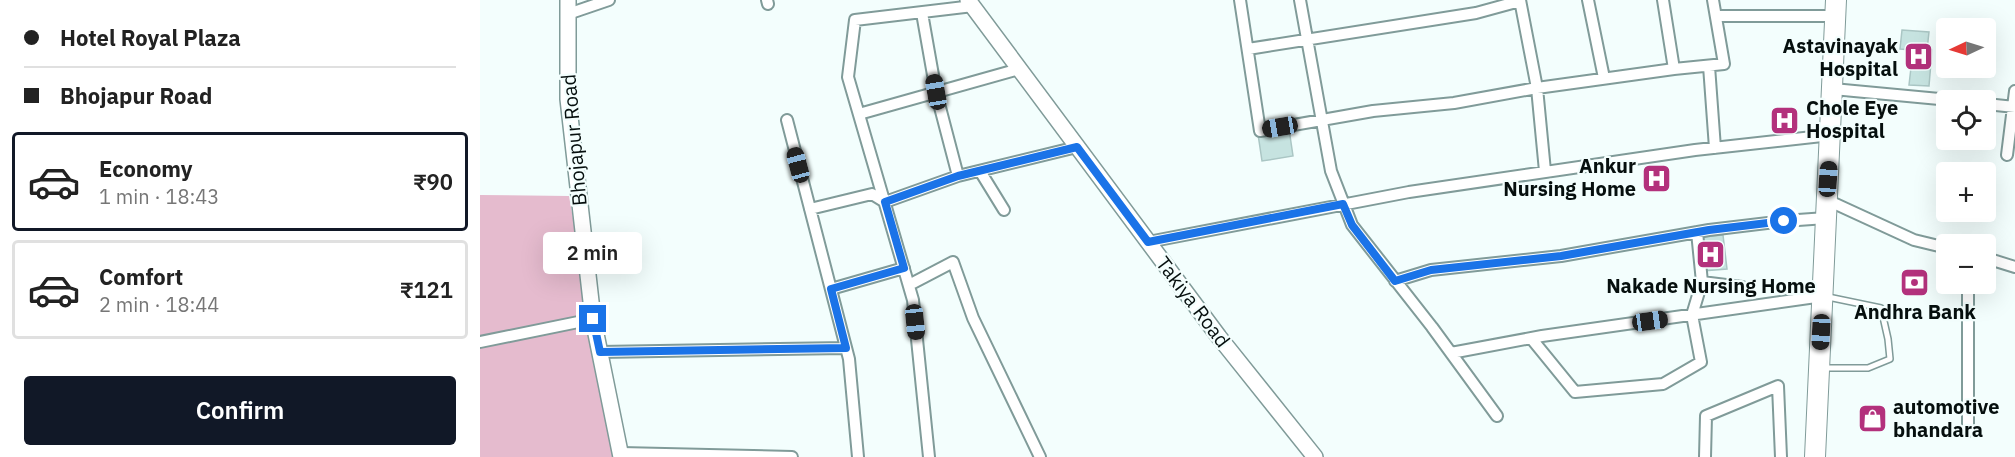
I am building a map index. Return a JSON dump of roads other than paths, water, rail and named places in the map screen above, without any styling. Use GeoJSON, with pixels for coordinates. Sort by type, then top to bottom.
{"type":"FeatureCollection","features":[{"type":"Feature","properties":{"kind":"highway"},"geometry":{"type":"LineString","coordinates":[[1815,457],[1836,8]]}},
{"type":"Feature","properties":{"kind":"main road","name":"Takiya Road"},"geometry":{"type":"LineString","coordinates":[[970,3],[1219,338],[1315,457]]}},
{"type":"Feature","properties":{"kind":"main road","name":"Bhojapur Road"},"geometry":{"type":"LineString","coordinates":[[568,7],[568,99],[593,319],[621,455]]}},
{"type":"Feature","properties":{"kind":"street"},"geometry":{"type":"LineString","coordinates":[[568,7],[609,0]]}},
{"type":"Feature","properties":{"kind":"street"},"geometry":{"type":"LineString","coordinates":[[1240,0],[1260,131],[1373,111],[1454,103],[1604,78],[1724,64],[1713,0]]}},
{"type":"Feature","properties":{"kind":"street"},"geometry":{"type":"LineString","coordinates":[[1300,0],[1309,39],[1330,171],[1352,225],[1497,416]]}},
{"type":"Feature","properties":{"kind":"street"},"geometry":{"type":"LineString","coordinates":[[1588,0],[1604,78]]}},
{"type":"Feature","properties":{"kind":"street"},"geometry":{"type":"LineString","coordinates":[[1662,0],[1674,69]]}},
{"type":"Feature","properties":{"kind":"street"},"geometry":{"type":"LineString","coordinates":[[1248,49],[1476,13],[1520,1],[1537,88],[1545,171]]}},
{"type":"Feature","properties":{"kind":"street"},"geometry":{"type":"LineString","coordinates":[[929,457],[913,300],[848,77],[855,20],[922,13],[970,3]]}},
{"type":"Feature","properties":{"kind":"street"},"geometry":{"type":"LineString","coordinates":[[1716,16],[1836,8]]}},
{"type":"Feature","properties":{"kind":"street"},"geometry":{"type":"LineString","coordinates":[[922,13],[936,92],[958,176]]}},
{"type":"Feature","properties":{"kind":"street"},"geometry":{"type":"LineString","coordinates":[[1709,66],[1714,148]]}},
{"type":"Feature","properties":{"kind":"street"},"geometry":{"type":"LineString","coordinates":[[859,114],[1019,69]]}},
{"type":"Feature","properties":{"kind":"street"},"geometry":{"type":"LineString","coordinates":[[1833,89],[1936,99]]}},
{"type":"Feature","properties":{"kind":"street"},"geometry":{"type":"LineString","coordinates":[[2007,155],[2015,91]]}},
{"type":"Feature","properties":{"kind":"street"},"geometry":{"type":"LineString","coordinates":[[1996,105],[2014,107]]}},
{"type":"Feature","properties":{"kind":"street"},"geometry":{"type":"LineString","coordinates":[[787,120],[849,359],[858,457]]}},
{"type":"Feature","properties":{"kind":"street"},"geometry":{"type":"LineString","coordinates":[[1148,242],[1409,192],[1714,148],[1831,135]]}},
{"type":"Feature","properties":{"kind":"street"},"geometry":{"type":"LineString","coordinates":[[885,202],[958,176],[1077,147]]}},
{"type":"Feature","properties":{"kind":"street"},"geometry":{"type":"LineString","coordinates":[[980,171],[1004,210]]}},
{"type":"Feature","properties":{"kind":"street"},"geometry":{"type":"LineString","coordinates":[[810,209],[872,194],[885,202]]}},
{"type":"Feature","properties":{"kind":"street"},"geometry":{"type":"LineString","coordinates":[[1395,281],[1431,270],[1561,256],[1697,232],[1784,221],[1826,209],[1914,240],[1936,245]]}},
{"type":"Feature","properties":{"kind":"street"},"geometry":{"type":"LineString","coordinates":[[1531,338],[1575,392],[1663,384],[1701,362],[1692,315],[1702,282],[1697,232]]}},
{"type":"Feature","properties":{"kind":"street"},"geometry":{"type":"LineString","coordinates":[[1996,261],[2015,267]]}},
{"type":"Feature","properties":{"kind":"street"},"geometry":{"type":"LineString","coordinates":[[909,285],[953,262],[973,318],[1040,457]]}},
{"type":"Feature","properties":{"kind":"street"},"geometry":{"type":"LineString","coordinates":[[831,289],[904,268]]}},
{"type":"Feature","properties":{"kind":"street"},"geometry":{"type":"LineString","coordinates":[[1702,282],[1742,286]]}},
{"type":"Feature","properties":{"kind":"street"},"geometry":{"type":"LineString","coordinates":[[1968,294],[1968,431]]}},
{"type":"Feature","properties":{"kind":"street"},"geometry":{"type":"LineString","coordinates":[[1451,353],[1531,338],[1823,296]]}},
{"type":"Feature","properties":{"kind":"street"},"geometry":{"type":"LineString","coordinates":[[480,342],[593,319]]}},
{"type":"Feature","properties":{"kind":"street"},"geometry":{"type":"LineString","coordinates":[[600,352],[846,348]]}},
{"type":"Feature","properties":{"kind":"street"},"geometry":{"type":"LineString","coordinates":[[1705,457],[1706,416],[1778,386],[1781,457]]}},
{"type":"Feature","properties":{"kind":"street"},"geometry":{"type":"LineString","coordinates":[[621,455],[792,457]]}},
{"type":"Feature","properties":{"kind":"lane"},"geometry":{"type":"LineString","coordinates":[[1820,368],[1868,368],[1890,359],[1881,308],[1823,296]]}},
{"type":"Feature","properties":{"kind":"place","name":"Astavinayak Hospital"},"geometry":{"type":"Point","coordinates":[1919,57]}},
{"type":"Feature","properties":{"kind":"place","name":"Chole Eye Hospital"},"geometry":{"type":"Point","coordinates":[1785,120]}},
{"type":"Feature","properties":{"kind":"place","name":"Ankur Nursing Home"},"geometry":{"type":"Point","coordinates":[1657,178]}},
{"type":"Feature","properties":{"kind":"place","name":"Nakade Nursing Home"},"geometry":{"type":"Point","coordinates":[1711,255]}},
{"type":"Feature","properties":{"kind":"place","name":"Andhra Bank"},"geometry":{"type":"Point","coordinates":[1915,282]}},
{"type":"Feature","properties":{"kind":"place","name":"automotive bhandara"},"geometry":{"type":"Point","coordinates":[1872,419]}}]}
